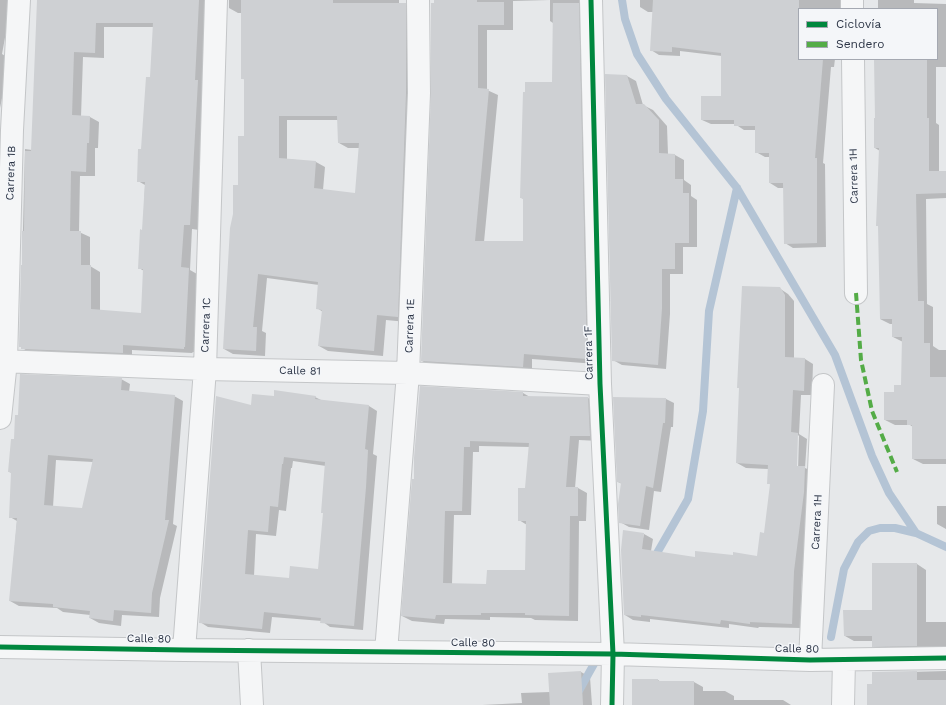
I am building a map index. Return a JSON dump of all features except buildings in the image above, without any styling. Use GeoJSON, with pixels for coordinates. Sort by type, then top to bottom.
{"type":"FeatureCollection","features":[{"type":"Feature","properties":{"kind":"street","name":"Carrera 1B"},"geometry":{"type":"LineString","coordinates":[[0,418],[19,0]]}},
{"type":"Feature","properties":{"kind":"street","name":"Carrera 1C"},"geometry":{"type":"LineString","coordinates":[[184,650],[205,369],[216,0]]}},
{"type":"Feature","properties":{"kind":"street","name":"Carrera 1E"},"geometry":{"type":"LineString","coordinates":[[386,652],[408,373],[419,93],[418,0]]}},
{"type":"Feature","properties":{"kind":"street","name":"Carrera 1F"},"geometry":{"type":"LineString","coordinates":[[591,0],[600,384],[613,654],[612,705]]}},
{"type":"Feature","properties":{"kind":"street","name":"Carrera 1H"},"geometry":{"type":"LineString","coordinates":[[853,60],[856,293]]}},
{"type":"Feature","properties":{"kind":"street","name":"Calle 81"},"geometry":{"type":"LineString","coordinates":[[3,361],[205,369],[408,373],[600,384]]}},
{"type":"Feature","properties":{"kind":"street","name":"Carrera 1H"},"geometry":{"type":"LineString","coordinates":[[810,660],[823,385]]}},
{"type":"Feature","properties":{"kind":"street","name":"Calle 80"},"geometry":{"type":"LineString","coordinates":[[0,647],[613,654],[810,660],[946,658]]}},
{"type":"Feature","properties":{"kind":"street"},"geometry":{"type":"LineString","coordinates":[[249,650],[252,705]]}},
{"type":"Feature","properties":{"kind":"street"},"geometry":{"type":"LineString","coordinates":[[843,705],[844,660]]}},
{"type":"Feature","properties":{"kind":"waterway"},"geometry":{"type":"LineString","coordinates":[[622,0],[625,19],[637,54],[666,99],[737,188],[835,355],[872,456],[889,493],[916,533],[946,547]]}},
{"type":"Feature","properties":{"kind":"waterway"},"geometry":{"type":"LineString","coordinates":[[653,560],[688,499],[703,411],[709,311],[737,188]]}},
{"type":"Feature","properties":{"kind":"waterway"},"geometry":{"type":"LineString","coordinates":[[831,637],[844,569],[858,542],[869,531],[880,528],[895,528],[916,533]]}},
{"type":"Feature","properties":{"kind":"waterway"},"geometry":{"type":"LineString","coordinates":[[571,705],[599,655]]}},
{"type":"Feature","properties":{"kind":"marked path"},"geometry":{"type":"LineString","coordinates":[[856,293],[861,360],[872,411],[897,472]]}},
{"type":"Feature","properties":{"kind":"cycle path"},"geometry":{"type":"LineString","coordinates":[[591,0],[600,384],[613,654],[612,705]]}},
{"type":"Feature","properties":{"kind":"cycle path"},"geometry":{"type":"LineString","coordinates":[[0,647],[613,654],[810,660],[946,658]]}}]}
